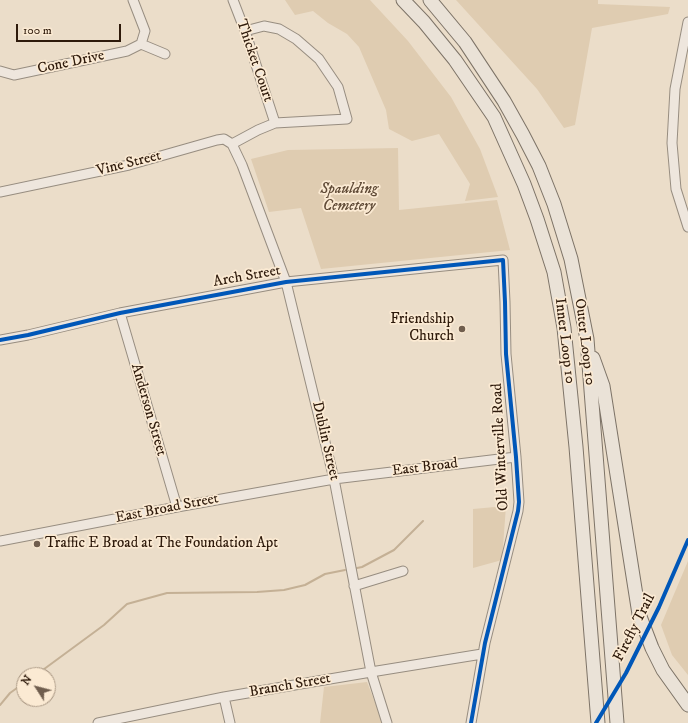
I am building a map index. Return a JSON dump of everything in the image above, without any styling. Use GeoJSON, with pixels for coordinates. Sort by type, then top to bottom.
{"type":"FeatureCollection","features":[{"type":"Feature","properties":{"kind":"highway","name":"Inner Loop 10"},"geometry":{"type":"LineString","coordinates":[[403,0],[424,22],[455,60],[494,117],[524,184],[554,272],[564,328],[576,447],[598,723]]}},
{"type":"Feature","properties":{"kind":"highway","name":"Outer Loop 10"},"geometry":{"type":"LineString","coordinates":[[430,0],[465,42],[488,74],[504,101],[539,166],[571,259],[587,339],[617,722]]}},
{"type":"Feature","properties":{"kind":"highway"},"geometry":{"type":"LineString","coordinates":[[587,339],[603,386],[639,614],[652,648],[663,670],[688,705]]}},
{"type":"Feature","properties":{"kind":"street"},"geometry":{"type":"LineString","coordinates":[[133,0],[145,31],[141,44],[164,54]]}},
{"type":"Feature","properties":{"kind":"street","name":"Thicket Court"},"geometry":{"type":"LineString","coordinates":[[233,0],[245,31],[275,123]]}},
{"type":"Feature","properties":{"kind":"street"},"geometry":{"type":"LineString","coordinates":[[688,22],[675,89],[672,143],[676,189],[688,228]]}},
{"type":"Feature","properties":{"kind":"street"},"geometry":{"type":"LineString","coordinates":[[232,144],[275,123],[347,119],[338,87],[319,59],[296,39],[279,29],[264,26],[245,31]]}},
{"type":"Feature","properties":{"kind":"street","name":"Cone Drive"},"geometry":{"type":"LineString","coordinates":[[0,71],[14,75],[127,51],[141,44]]}},
{"type":"Feature","properties":{"kind":"street","name":"Vine Street"},"geometry":{"type":"LineString","coordinates":[[0,192],[130,165],[217,140],[224,139],[232,144]]}},
{"type":"Feature","properties":{"kind":"street","name":"Dublin Street"},"geometry":{"type":"LineString","coordinates":[[232,144],[242,165],[286,282],[334,479],[371,672],[387,723]]}},
{"type":"Feature","properties":{"kind":"street","name":"Arch Street"},"geometry":{"type":"LineString","coordinates":[[0,340],[28,335],[120,313],[286,282],[503,260]]}},
{"type":"Feature","properties":{"kind":"street","name":"Old Winterville Road"},"geometry":{"type":"LineString","coordinates":[[471,723],[482,654],[518,512],[519,502],[506,354],[503,260]]}},
{"type":"Feature","properties":{"kind":"street","name":"Anderson Street"},"geometry":{"type":"LineString","coordinates":[[120,313],[177,507]]}},
{"type":"Feature","properties":{"kind":"street","name":"East Broad"},"geometry":{"type":"LineString","coordinates":[[334,479],[516,456]]}},
{"type":"Feature","properties":{"kind":"street","name":"East Broad Street"},"geometry":{"type":"LineString","coordinates":[[0,541],[334,479]]}},
{"type":"Feature","properties":{"kind":"street"},"geometry":{"type":"LineString","coordinates":[[354,586],[403,571]]}},
{"type":"Feature","properties":{"kind":"street","name":"Branch Street"},"geometry":{"type":"LineString","coordinates":[[98,723],[224,697],[482,654]]}},
{"type":"Feature","properties":{"kind":"street"},"geometry":{"type":"LineString","coordinates":[[224,697],[230,723]]}},
{"type":"Feature","properties":{"kind":"green space"},"geometry":{"type":"Polygon","coordinates":[[[285,0],[370,0],[408,41],[451,97],[480,149],[498,197],[465,201],[470,184],[439,134],[412,141],[389,129],[386,110],[359,47],[347,34],[328,23],[313,11],[295,15],[285,0]]]}},
{"type":"Feature","properties":{"kind":"green space"},"geometry":{"type":"Polygon","coordinates":[[[456,0],[598,0],[598,4],[670,7],[668,14],[592,28],[575,125],[564,128],[537,89],[456,0]]]}},
{"type":"Feature","properties":{"kind":"green space","name":"Spaulding Cemetery"},"geometry":{"type":"Polygon","coordinates":[[[398,148],[399,210],[497,200],[510,250],[321,269],[301,208],[269,212],[251,159],[288,150],[398,148]]]}},
{"type":"Feature","properties":{"kind":"green space"},"geometry":{"type":"Polygon","coordinates":[[[506,506],[502,560],[473,568],[473,509],[506,506]]]}},
{"type":"Feature","properties":{"kind":"green space"},"geometry":{"type":"Polygon","coordinates":[[[688,561],[688,675],[672,655],[661,625],[688,561]]]}},
{"type":"Feature","properties":{"kind":"green space"},"geometry":{"type":"Polygon","coordinates":[[[367,682],[383,723],[320,723],[324,687],[367,682]]]}},
{"type":"Feature","properties":{"kind":"waterway"},"geometry":{"type":"LineString","coordinates":[[357,568],[362,567],[394,550],[423,521]]}},
{"type":"Feature","properties":{"kind":"waterway"},"geometry":{"type":"LineString","coordinates":[[47,667],[104,625],[127,604],[167,593],[257,592],[284,590],[305,585],[325,574],[345,570]]}},
{"type":"Feature","properties":{"kind":"waterway"},"geometry":{"type":"LineString","coordinates":[[0,705],[10,693],[16,689]]}},
{"type":"Feature","properties":{"kind":"cycle path"},"geometry":{"type":"LineString","coordinates":[[0,340],[28,335],[120,313],[286,282],[503,260],[506,354],[519,502],[485,643],[471,723]]}},
{"type":"Feature","properties":{"kind":"cycle path","name":"Firefly Trail"},"geometry":{"type":"LineString","coordinates":[[596,723],[626,673],[659,607],[688,540]]}},
{"type":"Feature","properties":{"kind":"place","name":"Friendship Church"},"geometry":{"type":"Point","coordinates":[462,329]}},
{"type":"Feature","properties":{"kind":"place","name":"Traffic E Broad at The Foundation Apt"},"geometry":{"type":"Point","coordinates":[37,544]}}]}
